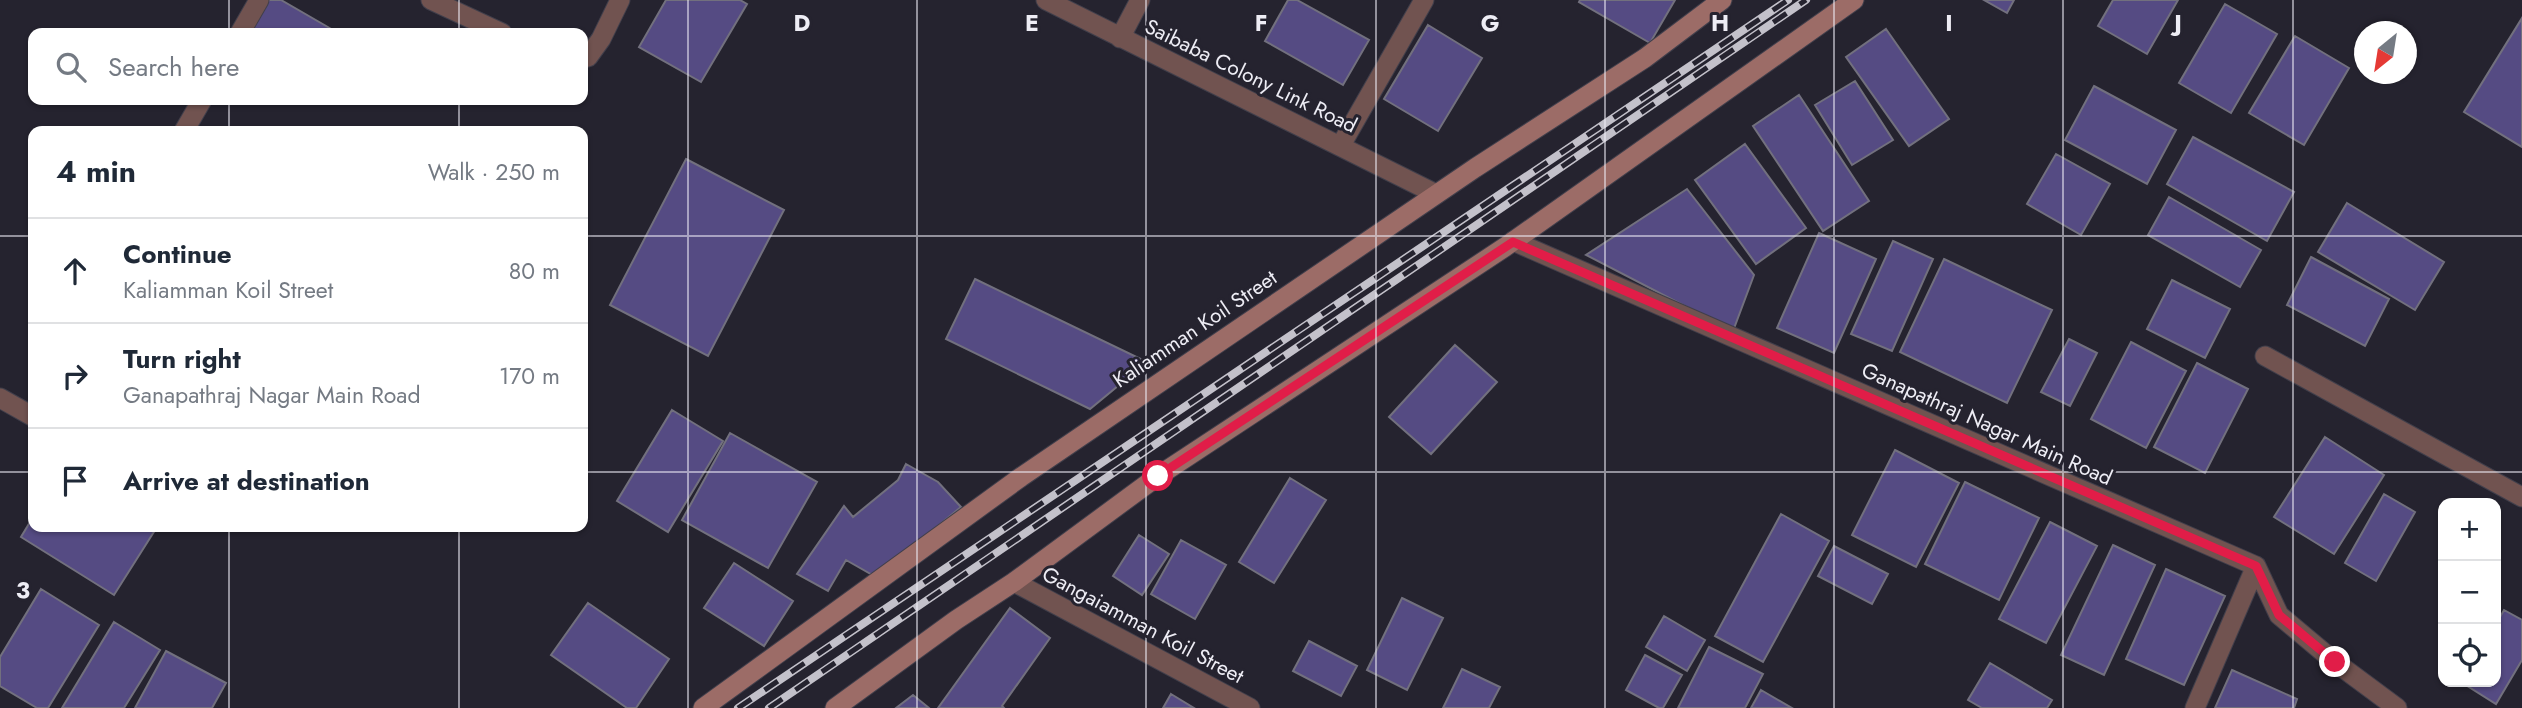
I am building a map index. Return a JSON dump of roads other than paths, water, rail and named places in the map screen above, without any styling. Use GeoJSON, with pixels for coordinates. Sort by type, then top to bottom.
{"type":"FeatureCollection","features":[{"type":"Feature","properties":{"kind":"main road","name":"Kaliamman Koil Street"},"geometry":{"type":"LineString","coordinates":[[703,708],[1021,477],[1436,194],[1645,58],[1722,0]]}},
{"type":"Feature","properties":{"kind":"main road"},"geometry":{"type":"LineString","coordinates":[[835,708],[1158,476],[1513,242],[1854,0]]}},
{"type":"Feature","properties":{"kind":"street"},"geometry":{"type":"LineString","coordinates":[[243,28],[259,0]]}},
{"type":"Feature","properties":{"kind":"street"},"geometry":{"type":"LineString","coordinates":[[430,0],[491,28]]}},
{"type":"Feature","properties":{"kind":"street"},"geometry":{"type":"LineString","coordinates":[[588,57],[601,39],[620,0]]}},
{"type":"Feature","properties":{"kind":"street","name":"Saibaba Colony Link Road"},"geometry":{"type":"LineString","coordinates":[[1046,0],[1436,194]]}},
{"type":"Feature","properties":{"kind":"street"},"geometry":{"type":"LineString","coordinates":[[1120,38],[1140,0]]}},
{"type":"Feature","properties":{"kind":"street"},"geometry":{"type":"LineString","coordinates":[[1341,145],[1424,0]]}},
{"type":"Feature","properties":{"kind":"street"},"geometry":{"type":"LineString","coordinates":[[187,126],[199,105]]}},
{"type":"Feature","properties":{"kind":"street","name":"Ganapathraj Nagar Main Road"},"geometry":{"type":"LineString","coordinates":[[1513,242],[2256,566]]}},
{"type":"Feature","properties":{"kind":"street"},"geometry":{"type":"LineString","coordinates":[[2265,356],[2522,497]]}},
{"type":"Feature","properties":{"kind":"street"},"geometry":{"type":"LineString","coordinates":[[0,398],[28,414]]}},
{"type":"Feature","properties":{"kind":"street"},"geometry":{"type":"LineString","coordinates":[[2195,708],[2256,566]]}},
{"type":"Feature","properties":{"kind":"street"},"geometry":{"type":"LineString","coordinates":[[2256,566],[2279,615],[2335,662],[2397,708]]}},
{"type":"Feature","properties":{"kind":"street","name":"Gangaiamman Koil Street"},"geometry":{"type":"LineString","coordinates":[[1014,582],[1250,708]]}},
{"type":"Feature","properties":{"kind":"railway"},"geometry":{"type":"LineString","coordinates":[[738,708],[1788,0]]}},
{"type":"Feature","properties":{"kind":"railway"},"geometry":{"type":"LineString","coordinates":[[769,708],[1806,0]]}}]}
